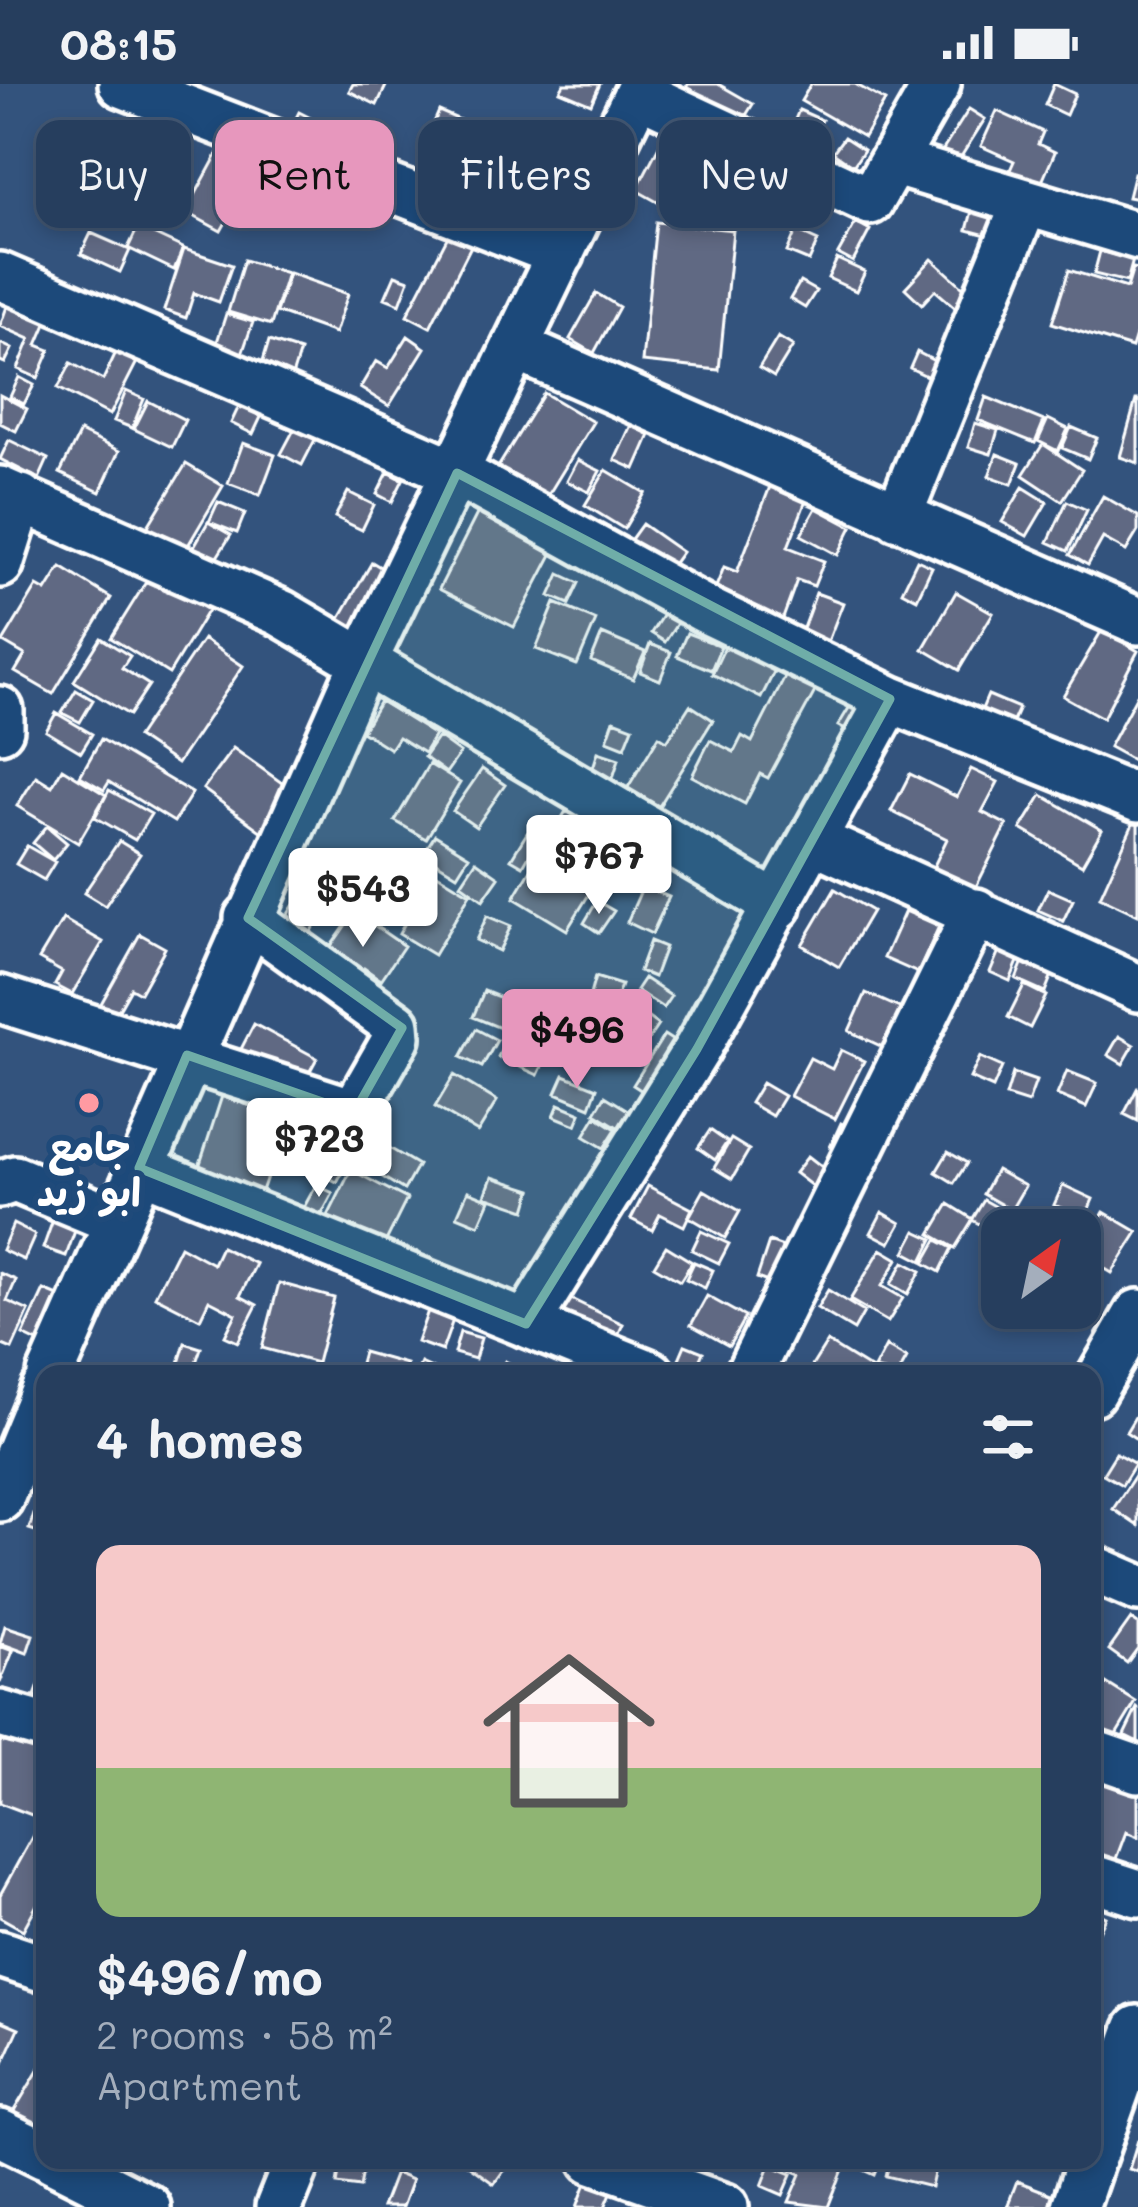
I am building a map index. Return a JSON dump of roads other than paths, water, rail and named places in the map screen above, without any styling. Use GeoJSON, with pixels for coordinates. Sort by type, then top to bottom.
{"type":"FeatureCollection","features":[{"type":"Feature","properties":{"kind":"street"},"geometry":{"type":"LineString","coordinates":[[122,84],[561,254]]}},
{"type":"Feature","properties":{"kind":"street"},"geometry":{"type":"LineString","coordinates":[[55,1365],[187,1055],[363,664],[640,88],[861,201],[878,196],[937,84]]}},
{"type":"Feature","properties":{"kind":"street"},"geometry":{"type":"LineString","coordinates":[[896,163],[1138,236]]}},
{"type":"Feature","properties":{"kind":"street"},"geometry":{"type":"LineString","coordinates":[[898,517],[1025,203]]}},
{"type":"Feature","properties":{"kind":"street"},"geometry":{"type":"LineString","coordinates":[[0,277],[457,473],[687,600],[890,699],[1138,799]]}},
{"type":"Feature","properties":{"kind":"street"},"geometry":{"type":"LineString","coordinates":[[518,348],[1137,619]]}},
{"type":"Feature","properties":{"kind":"street"},"geometry":{"type":"LineString","coordinates":[[0,564],[11,494],[281,613],[778,906]]}},
{"type":"Feature","properties":{"kind":"street"},"geometry":{"type":"LineString","coordinates":[[526,1324],[642,1141],[778,906],[890,699]]}},
{"type":"Feature","properties":{"kind":"street"},"geometry":{"type":"LineString","coordinates":[[0,710],[0,729]]}},
{"type":"Feature","properties":{"kind":"street"},"geometry":{"type":"LineString","coordinates":[[814,840],[1138,988]]}},
{"type":"Feature","properties":{"kind":"street"},"geometry":{"type":"LineString","coordinates":[[752,1365],[976,912]]}},
{"type":"Feature","properties":{"kind":"street"},"geometry":{"type":"LineString","coordinates":[[0,999],[187,1055],[350,1112],[397,1036],[393,1022],[248,918]]}},
{"type":"Feature","properties":{"kind":"street"},"geometry":{"type":"LineString","coordinates":[[139,1168],[526,1324],[596,1364]]}},
{"type":"Feature","properties":{"kind":"street"},"geometry":{"type":"LineString","coordinates":[[0,1184],[15,1179],[116,1221]]}},
{"type":"Feature","properties":{"kind":"street"},"geometry":{"type":"LineString","coordinates":[[1101,1376],[1138,1313]]}},
{"type":"Feature","properties":{"kind":"street"},"geometry":{"type":"LineString","coordinates":[[18,1488],[36,1422]]}},
{"type":"Feature","properties":{"kind":"street"},"geometry":{"type":"LineString","coordinates":[[1101,1572],[1138,1588]]}},
{"type":"Feature","properties":{"kind":"street"},"geometry":{"type":"LineString","coordinates":[[0,1714],[36,1724]]}},
{"type":"Feature","properties":{"kind":"street"},"geometry":{"type":"LineString","coordinates":[[1101,1756],[1138,1769]]}},
{"type":"Feature","properties":{"kind":"street"},"geometry":{"type":"LineString","coordinates":[[1101,1881],[1138,1893]]}},
{"type":"Feature","properties":{"kind":"street"},"geometry":{"type":"LineString","coordinates":[[0,1954],[36,1966]]}},
{"type":"Feature","properties":{"kind":"street"},"geometry":{"type":"LineString","coordinates":[[1101,2128],[1123,2052]]}},
{"type":"Feature","properties":{"kind":"street"},"geometry":{"type":"LineString","coordinates":[[0,2133],[36,2159]]}},
{"type":"Feature","properties":{"kind":"street"},"geometry":{"type":"LineString","coordinates":[[279,2207],[294,2169]]}},
{"type":"Feature","properties":{"kind":"street"},"geometry":{"type":"LineString","coordinates":[[618,2169],[725,2207]]}},
{"type":"Feature","properties":{"kind":"street"},"geometry":{"type":"LineString","coordinates":[[1075,2207],[1088,2169]]}},
{"type":"Feature","properties":{"kind":"street"},"geometry":{"type":"LineString","coordinates":[[56,2173],[147,2207]]}},
{"type":"Feature","properties":{"kind":"place","name":"جامع ابو زيد"},"geometry":{"type":"Point","coordinates":[89,1103]}}]}
